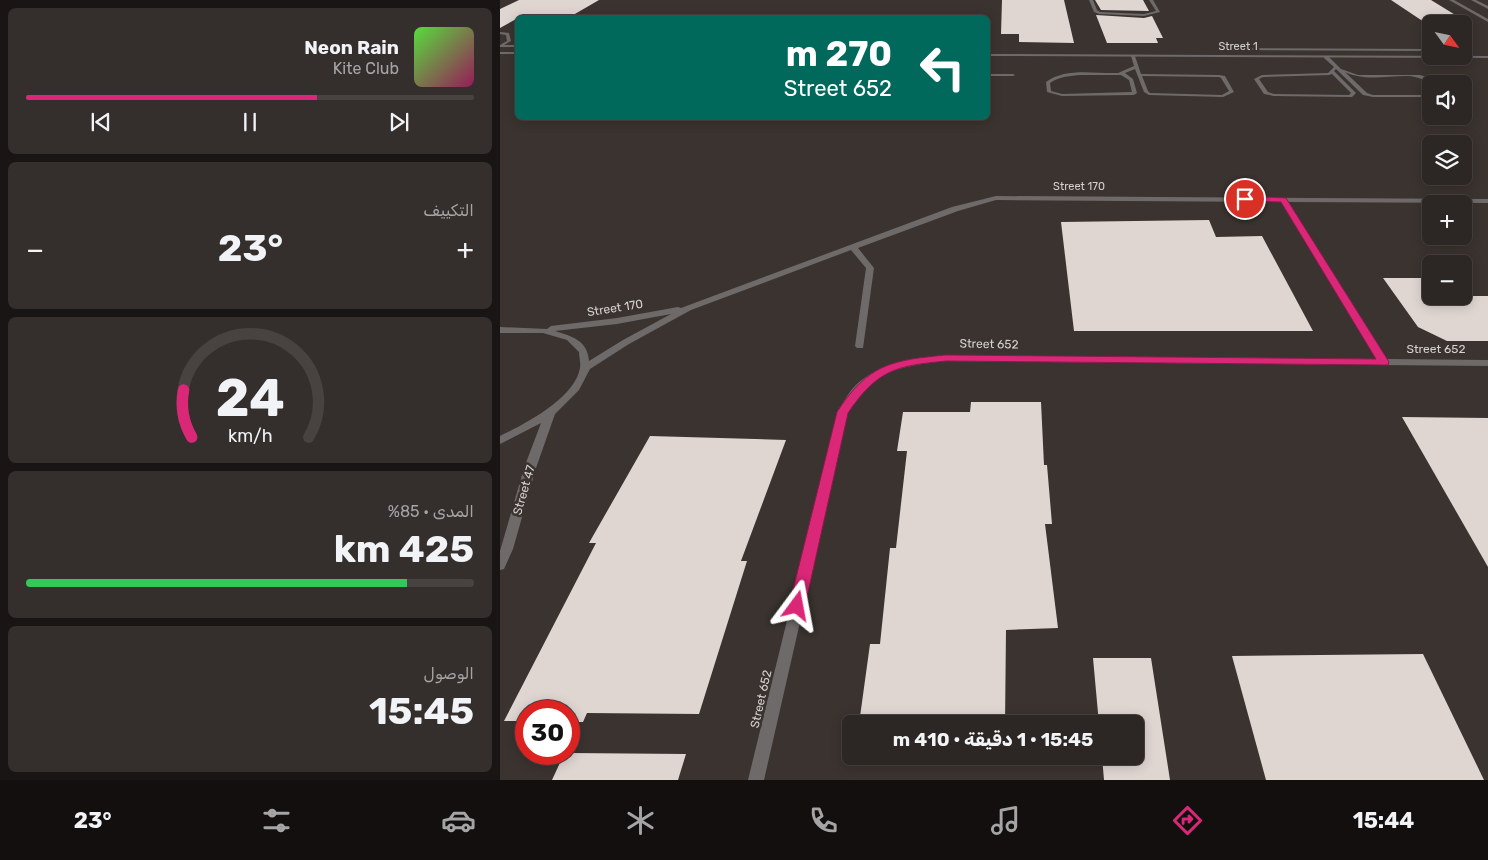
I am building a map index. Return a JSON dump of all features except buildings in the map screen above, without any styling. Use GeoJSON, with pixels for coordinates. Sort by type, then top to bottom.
{"type":"FeatureCollection","features":[{"type":"Feature","properties":{"kind":"street"},"geometry":{"type":"LineString","coordinates":[[1451,0],[1488,21]]}},
{"type":"Feature","properties":{"kind":"street"},"geometry":{"type":"LineString","coordinates":[[1473,0],[1488,8]]}},
{"type":"Feature","properties":{"kind":"street"},"geometry":{"type":"LineString","coordinates":[[500,46],[515,46]]}},
{"type":"Feature","properties":{"kind":"street"},"geometry":{"type":"LineString","coordinates":[[990,48],[1157,49]]}},
{"type":"Feature","properties":{"kind":"street"},"geometry":{"type":"LineString","coordinates":[[1180,56],[1177,49],[1187,49]]}},
{"type":"Feature","properties":{"kind":"street","name":"Street 1"},"geometry":{"type":"LineString","coordinates":[[1226,49],[1422,50]]}},
{"type":"Feature","properties":{"kind":"street"},"geometry":{"type":"LineString","coordinates":[[500,53],[515,53]]}},
{"type":"Feature","properties":{"kind":"street","name":"Street 1"},"geometry":{"type":"LineString","coordinates":[[990,55],[1488,57]]}},
{"type":"Feature","properties":{"kind":"street","name":"Street 170"},"geometry":{"type":"LineString","coordinates":[[586,367],[626,342],[688,308],[955,209],[996,198],[1488,200]]}},
{"type":"Feature","properties":{"kind":"street"},"geometry":{"type":"LineString","coordinates":[[1283,199],[1384,362]]}},
{"type":"Feature","properties":{"kind":"street"},"geometry":{"type":"LineString","coordinates":[[852,247],[870,268],[860,346]]}},
{"type":"Feature","properties":{"kind":"street","name":"Street 170"},"geometry":{"type":"LineString","coordinates":[[546,330],[617,322],[688,308]]}},
{"type":"Feature","properties":{"kind":"street"},"geometry":{"type":"LineString","coordinates":[[500,330],[546,330],[564,335],[577,343],[585,353],[586,367],[581,382],[573,393],[550,414],[500,440]]}},
{"type":"Feature","properties":{"kind":"street","name":"Street 652"},"geometry":{"type":"LineString","coordinates":[[756,780],[843,412],[859,388],[886,368],[915,361],[946,358],[1488,363]]}},
{"type":"Feature","properties":{"kind":"street","name":"Street 47"},"geometry":{"type":"LineString","coordinates":[[500,565],[507,548],[530,468],[550,414]]}},
{"type":"Feature","properties":{"kind":"lane"},"geometry":{"type":"LineString","coordinates":[[1091,0],[1095,11],[1099,13],[1144,15],[1158,12],[1151,0]]}},
{"type":"Feature","properties":{"kind":"lane"},"geometry":{"type":"LineString","coordinates":[[500,33],[508,34],[509,40],[500,46]]}},
{"type":"Feature","properties":{"kind":"lane"},"geometry":{"type":"LineString","coordinates":[[1133,56],[1136,67],[1139,75],[1146,92],[1152,95],[1223,96],[1232,92],[1223,77],[1219,76],[1139,75]]}},
{"type":"Feature","properties":{"kind":"lane"},"geometry":{"type":"LineString","coordinates":[[1326,57],[1334,69],[1354,93],[1350,96],[1274,96],[1266,93],[1256,79],[1262,76],[1320,76],[1334,69],[1357,76],[1422,76]]}},
{"type":"Feature","properties":{"kind":"lane"},"geometry":{"type":"LineString","coordinates":[[1122,73],[1131,79],[1135,93],[1062,95],[1049,92],[1048,83],[1053,79],[1074,74],[1122,73],[1136,67]]}},
{"type":"Feature","properties":{"kind":"lane"},"geometry":{"type":"LineString","coordinates":[[1334,69],[1365,94],[1373,96],[1422,96]]}},
{"type":"Feature","properties":{"kind":"lane"},"geometry":{"type":"LineString","coordinates":[[990,75],[1013,75]]}},
{"type":"Feature","properties":{"kind":"route"},"geometry":{"type":"LineString","coordinates":[[797,606],[843,412],[859,388],[886,368],[915,361],[946,358],[1384,362],[1283,199],[1245,199]]}}]}
